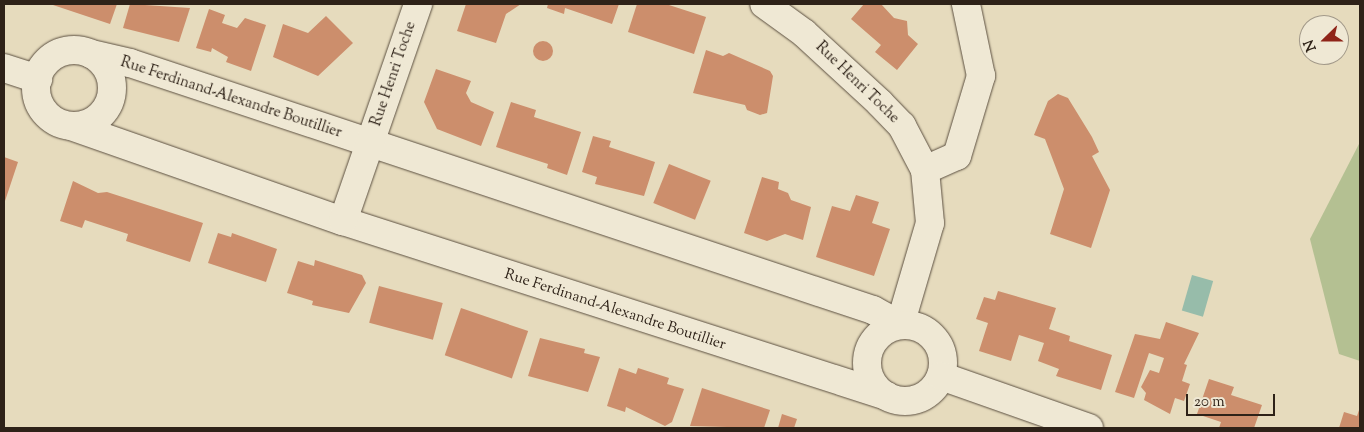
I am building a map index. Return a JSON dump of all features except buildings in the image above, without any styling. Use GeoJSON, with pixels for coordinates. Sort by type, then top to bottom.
{"type":"FeatureCollection","features":[{"type":"Feature","properties":{"kind":"street","name":"Rue Henri Toche"},"geometry":{"type":"LineString","coordinates":[[370,144],[418,4]]}},
{"type":"Feature","properties":{"kind":"street","name":"Rue Henri Toche"},"geometry":{"type":"LineString","coordinates":[[764,4],[804,33],[880,103],[902,126],[925,170],[930,223],[900,325]]}},
{"type":"Feature","properties":{"kind":"street"},"geometry":{"type":"LineString","coordinates":[[925,170],[957,156],[981,76],[966,4]]}},
{"type":"Feature","properties":{"kind":"street"},"geometry":{"type":"LineString","coordinates":[[72,50],[91,54],[109,73],[111,98],[96,119],[71,126],[56,121],[44,110],[37,96],[38,79],[46,63],[59,54],[72,50]]}},
{"type":"Feature","properties":{"kind":"street","name":"Rue Ferdinand-Alexandre Boutillier"},"geometry":{"type":"LineString","coordinates":[[91,54],[130,63],[873,310],[900,325]]}},
{"type":"Feature","properties":{"kind":"street"},"geometry":{"type":"LineString","coordinates":[[4,68],[38,79]]}},
{"type":"Feature","properties":{"kind":"street","name":"Rue Ferdinand-Alexandre Boutillier"},"geometry":{"type":"LineString","coordinates":[[71,126],[343,221],[887,396]]}},
{"type":"Feature","properties":{"kind":"street"},"geometry":{"type":"LineString","coordinates":[[343,221],[370,144]]}},
{"type":"Feature","properties":{"kind":"street"},"geometry":{"type":"LineString","coordinates":[[900,325],[920,328],[935,340],[943,357],[940,376],[931,390],[917,398],[887,396],[871,378],[868,354],[881,334],[900,325]]}},
{"type":"Feature","properties":{"kind":"street"},"geometry":{"type":"LineString","coordinates":[[940,376],[1089,428]]}},
{"type":"Feature","properties":{"kind":"shaded area"},"geometry":{"type":"Polygon","coordinates":[[[1360,142],[1360,361],[1339,354],[1310,239],[1360,142]]]}},
{"type":"Feature","properties":{"kind":"shaded area"},"geometry":{"type":"Polygon","coordinates":[[[1192,275],[1213,281],[1203,317],[1182,311],[1192,275]]]}}]}
